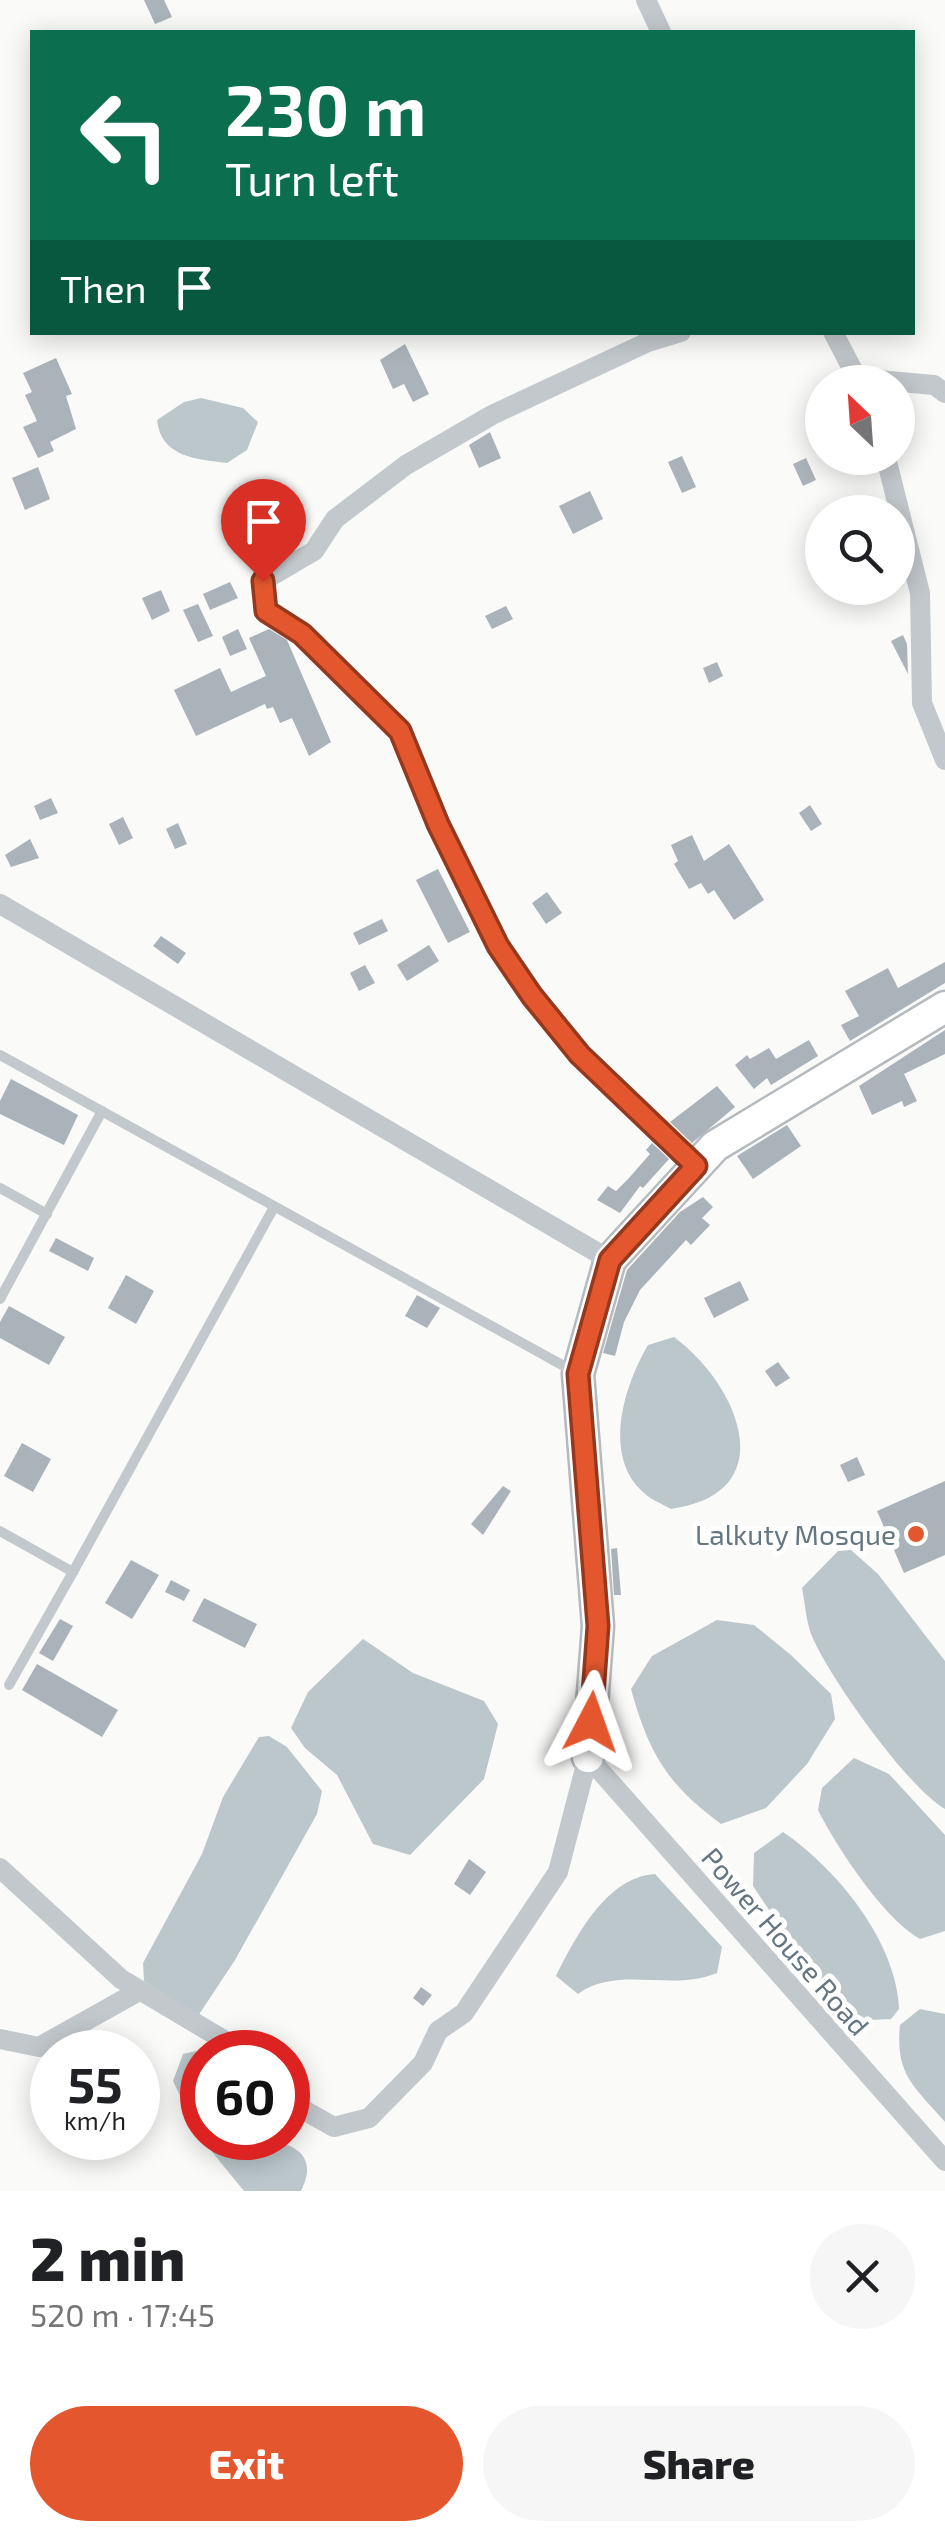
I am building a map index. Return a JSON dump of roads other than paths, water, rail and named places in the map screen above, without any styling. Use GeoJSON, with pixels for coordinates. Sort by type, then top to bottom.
{"type":"FeatureCollection","features":[{"type":"Feature","properties":{"kind":"main road"},"geometry":{"type":"LineString","coordinates":[[588,1757],[598,1626],[578,1374],[610,1260],[715,1146],[945,1007]]}},
{"type":"Feature","properties":{"kind":"street"},"geometry":{"type":"LineString","coordinates":[[646,0],[660,30]]}},
{"type":"Feature","properties":{"kind":"street"},"geometry":{"type":"LineString","coordinates":[[672,335],[648,342],[492,415],[406,465],[335,519],[314,551],[263,581],[266,611],[302,634],[400,731],[438,824],[490,928],[532,996],[580,1055],[696,1166]]}},
{"type":"Feature","properties":{"kind":"street"},"geometry":{"type":"LineString","coordinates":[[835,335],[850,365]]}},
{"type":"Feature","properties":{"kind":"street"},"geometry":{"type":"LineString","coordinates":[[915,384],[934,385],[945,392]]}},
{"type":"Feature","properties":{"kind":"street"},"geometry":{"type":"LineString","coordinates":[[890,475],[920,593],[922,703],[945,760]]}},
{"type":"Feature","properties":{"kind":"street"},"geometry":{"type":"LineString","coordinates":[[0,904],[610,1260]]}},
{"type":"Feature","properties":{"kind":"street"},"geometry":{"type":"LineString","coordinates":[[310,2114],[334,2127],[369,2118],[423,2063],[438,2030],[464,2014],[558,1872],[588,1757]]}},
{"type":"Feature","properties":{"kind":"street","name":"Power House Road"},"geometry":{"type":"LineString","coordinates":[[588,1757],[945,2161]]}},
{"type":"Feature","properties":{"kind":"street"},"geometry":{"type":"LineString","coordinates":[[0,1868],[139,1991],[206,2030]]}},
{"type":"Feature","properties":{"kind":"street"},"geometry":{"type":"LineString","coordinates":[[0,2039],[39,2047],[139,1991]]}},
{"type":"Feature","properties":{"kind":"lane"},"geometry":{"type":"LineString","coordinates":[[0,1055],[578,1374]]}},
{"type":"Feature","properties":{"kind":"lane"},"geometry":{"type":"LineString","coordinates":[[0,1298],[102,1110]]}},
{"type":"Feature","properties":{"kind":"lane"},"geometry":{"type":"LineString","coordinates":[[0,1188],[47,1214]]}},
{"type":"Feature","properties":{"kind":"lane"},"geometry":{"type":"LineString","coordinates":[[10,1685],[273,1208]]}},
{"type":"Feature","properties":{"kind":"lane"},"geometry":{"type":"LineString","coordinates":[[0,1530],[73,1572]]}},
{"type":"Feature","properties":{"kind":"place","name":"Lalkuty Mosque"},"geometry":{"type":"Point","coordinates":[916,1534]}}]}
